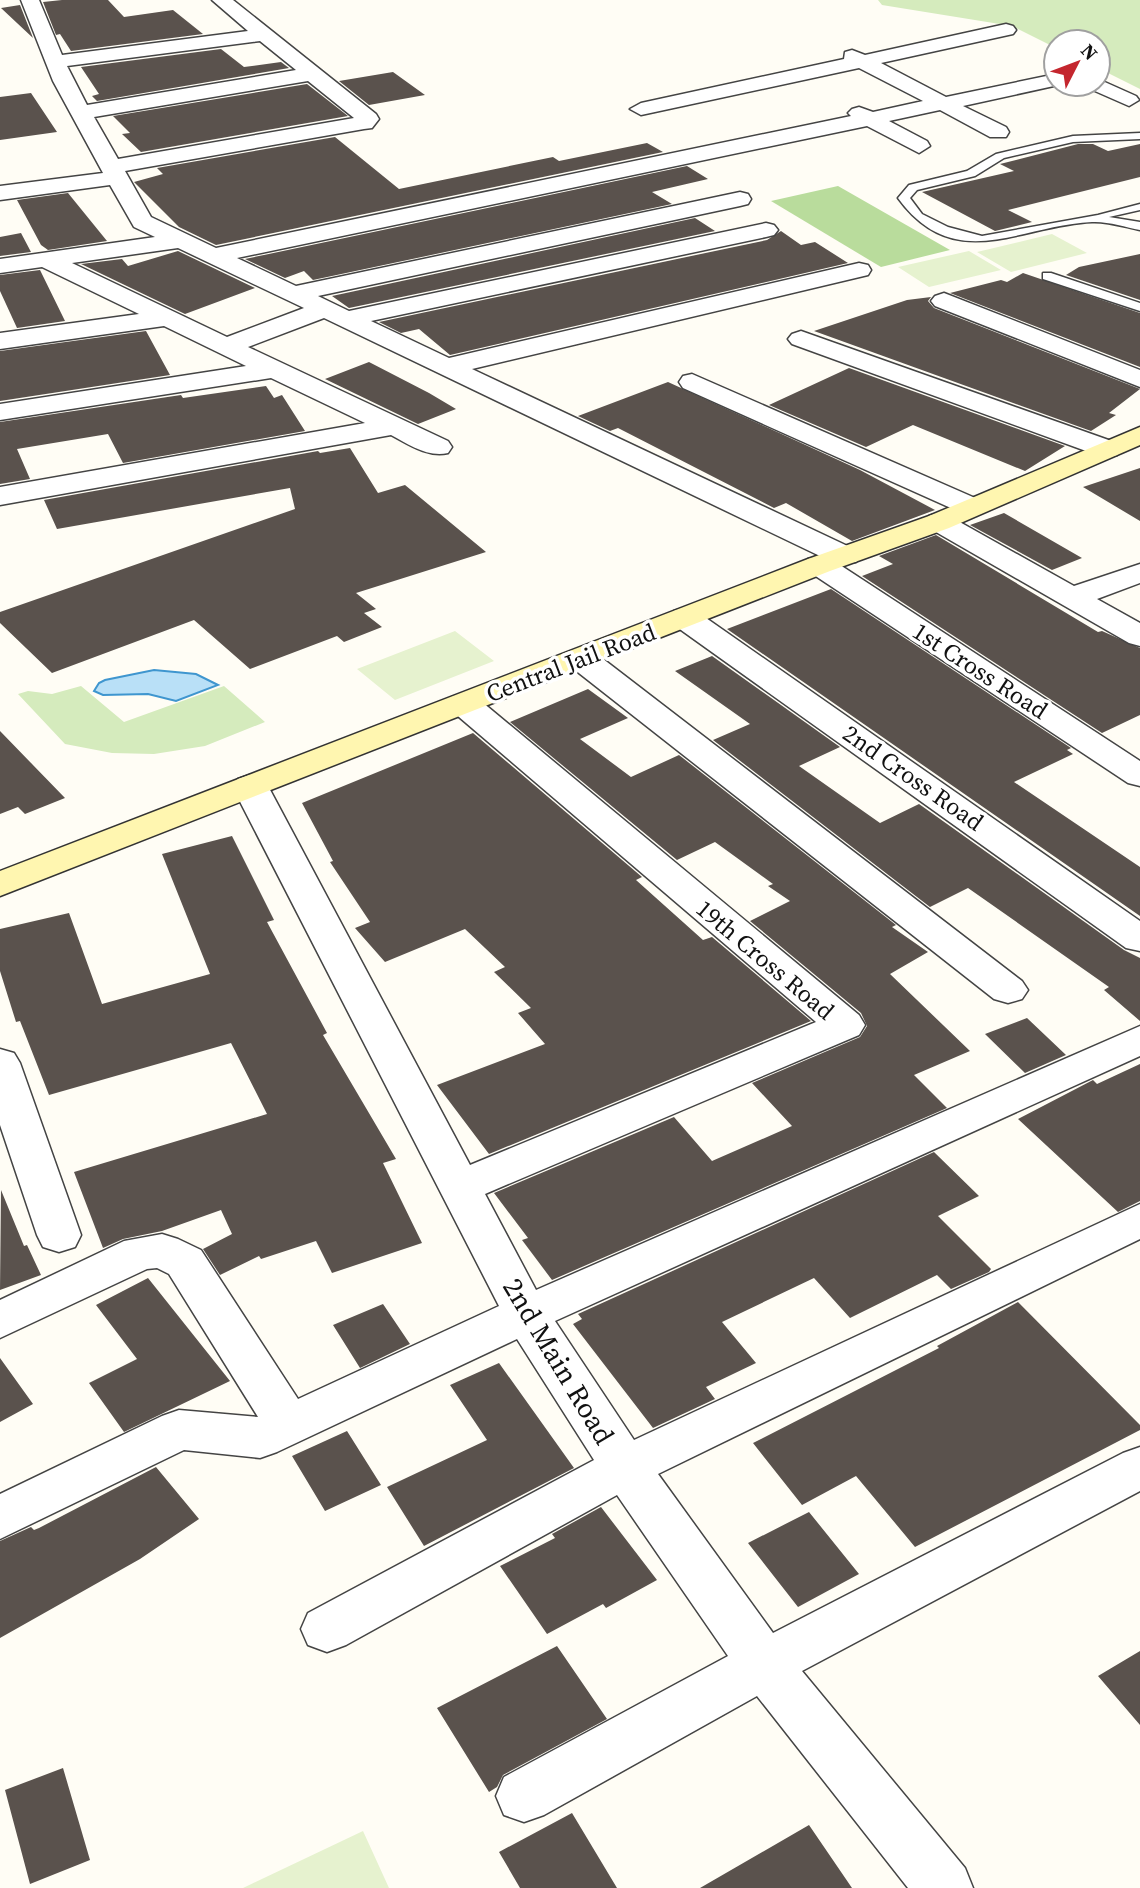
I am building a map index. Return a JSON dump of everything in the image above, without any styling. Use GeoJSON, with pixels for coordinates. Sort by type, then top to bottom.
{"type":"FeatureCollection","features":[{"type":"Feature","properties":{"kind":"main road","name":"Central Jail Road"},"geometry":{"type":"LineString","coordinates":[[0,884],[832,560],[939,522],[1140,435]]}},
{"type":"Feature","properties":{"kind":"street","name":"1st Cross Road"},"geometry":{"type":"LineString","coordinates":[[30,0],[54,62],[112,172],[142,222],[446,367],[832,560],[1140,776]]}},
{"type":"Feature","properties":{"kind":"street"},"geometry":{"type":"LineString","coordinates":[[0,193],[363,123],[368,119],[221,0]]}},
{"type":"Feature","properties":{"kind":"street"},"geometry":{"type":"LineString","coordinates":[[641,109],[1006,30]]}},
{"type":"Feature","properties":{"kind":"street"},"geometry":{"type":"LineString","coordinates":[[54,62],[263,35]]}},
{"type":"Feature","properties":{"kind":"street"},"geometry":{"type":"LineString","coordinates":[[841,43],[863,61],[998,132]]}},
{"type":"Feature","properties":{"kind":"street"},"geometry":{"type":"LineString","coordinates":[[80,113],[311,74]]}},
{"type":"Feature","properties":{"kind":"street"},"geometry":{"type":"LineString","coordinates":[[211,256],[1042,83]]}},
{"type":"Feature","properties":{"kind":"street"},"geometry":{"type":"LineString","coordinates":[[1112,92],[1129,100]]}},
{"type":"Feature","properties":{"kind":"street"},"geometry":{"type":"LineString","coordinates":[[848,106],[919,146]]}},
{"type":"Feature","properties":{"kind":"street"},"geometry":{"type":"LineString","coordinates":[[292,294],[740,199]]}},
{"type":"Feature","properties":{"kind":"street"},"geometry":{"type":"LineString","coordinates":[[226,346],[336,314],[766,230]]}},
{"type":"Feature","properties":{"kind":"street"},"geometry":{"type":"LineString","coordinates":[[0,266],[178,241]]}},
{"type":"Feature","properties":{"kind":"street"},"geometry":{"type":"LineString","coordinates":[[46,260],[438,447]]}},
{"type":"Feature","properties":{"kind":"street"},"geometry":{"type":"LineString","coordinates":[[446,367],[859,270]]}},
{"type":"Feature","properties":{"kind":"street"},"geometry":{"type":"LineString","coordinates":[[944,301],[1140,379]]}},
{"type":"Feature","properties":{"kind":"street"},"geometry":{"type":"LineString","coordinates":[[0,341],[167,318]]}},
{"type":"Feature","properties":{"kind":"street"},"geometry":{"type":"LineString","coordinates":[[801,339],[1107,449]]}},
{"type":"Feature","properties":{"kind":"street"},"geometry":{"type":"LineString","coordinates":[[0,412],[275,369]]}},
{"type":"Feature","properties":{"kind":"street"},"geometry":{"type":"LineString","coordinates":[[692,382],[972,508]]}},
{"type":"Feature","properties":{"kind":"street"},"geometry":{"type":"LineString","coordinates":[[0,496],[394,426]]}},
{"type":"Feature","properties":{"kind":"street"},"geometry":{"type":"LineString","coordinates":[[939,522],[1074,596],[1140,636]]}},
{"type":"Feature","properties":{"kind":"street"},"geometry":{"type":"LineString","coordinates":[[1074,596],[1140,573]]}},
{"type":"Feature","properties":{"kind":"street","name":"2nd Cross Road"},"geometry":{"type":"LineString","coordinates":[[685,618],[1140,939]]}},
{"type":"Feature","properties":{"kind":"street"},"geometry":{"type":"LineString","coordinates":[[582,659],[1008,990]]}},
{"type":"Feature","properties":{"kind":"street","name":"19th Cross Road"},"geometry":{"type":"LineString","coordinates":[[460,1187],[845,1026],[464,704]]}},
{"type":"Feature","properties":{"kind":"street","name":"2nd Main Road"},"geometry":{"type":"LineString","coordinates":[[250,786],[526,1314],[625,1468],[764,1664],[944,1888]]}},
{"type":"Feature","properties":{"kind":"street"},"geometry":{"type":"LineString","coordinates":[[0,1518],[179,1430],[260,1438],[289,1426],[526,1314],[1140,1040]]}},
{"type":"Feature","properties":{"kind":"street"},"geometry":{"type":"LineString","coordinates":[[0,1063],[59,1235]]}},
{"type":"Feature","properties":{"kind":"street"},"geometry":{"type":"LineString","coordinates":[[327,1629],[625,1468],[1140,1220]]}},
{"type":"Feature","properties":{"kind":"street"},"geometry":{"type":"LineString","coordinates":[[0,1320],[140,1252],[162,1251],[185,1262],[289,1426]]}},
{"type":"Feature","properties":{"kind":"street"},"geometry":{"type":"LineString","coordinates":[[524,1796],[764,1664],[1140,1467]]}},
{"type":"Feature","properties":{"kind":"lane"},"geometry":{"type":"LineString","coordinates":[[1140,136],[1122,139],[1073,139],[1000,156],[971,174],[913,187],[904,198],[913,211],[935,225],[982,240],[1140,207]]}},
{"type":"Feature","properties":{"kind":"lane"},"geometry":{"type":"LineString","coordinates":[[1093,218],[1140,226]]}},
{"type":"Feature","properties":{"kind":"lane"},"geometry":{"type":"LineString","coordinates":[[1047,276],[1140,307]]}},
{"type":"Feature","properties":{"kind":"green space"},"geometry":{"type":"Polygon","coordinates":[[[878,0],[1140,0],[1140,89],[1112,75],[1112,28],[1042,28],[1042,41],[1012,26],[882,5],[878,0]]]}},
{"type":"Feature","properties":{"kind":"green space"},"geometry":{"type":"Polygon","coordinates":[[[838,186],[950,250],[881,267],[771,201],[838,186]]]}},
{"type":"Feature","properties":{"kind":"green space"},"geometry":{"type":"Polygon","coordinates":[[[1052,234],[1087,253],[1011,272],[977,252],[1052,234]]]}},
{"type":"Feature","properties":{"kind":"green space"},"geometry":{"type":"Polygon","coordinates":[[[969,251],[1001,270],[929,287],[898,267],[969,251]]]}},
{"type":"Feature","properties":{"kind":"green space"},"geometry":{"type":"Polygon","coordinates":[[[455,631],[494,661],[395,700],[357,669],[455,631]]]}},
{"type":"Feature","properties":{"kind":"green space"},"geometry":{"type":"Polygon","coordinates":[[[81,686],[124,722],[224,686],[265,722],[205,746],[154,754],[112,753],[65,744],[18,694],[28,691],[52,694],[81,686]]]}},
{"type":"Feature","properties":{"kind":"green space"},"geometry":{"type":"Polygon","coordinates":[[[363,1831],[389,1888],[243,1888],[363,1831]]]}},
{"type":"Feature","properties":{"kind":"water"},"geometry":{"type":"Polygon","coordinates":[[[154,670],[196,674],[218,685],[176,701],[148,694],[103,695],[94,691],[99,683],[105,680],[154,670]]]}},
{"type":"Feature","properties":{"kind":"building"},"geometry":{"type":"Polygon","coordinates":[[[108,0],[124,17],[173,10],[203,34],[71,51],[60,34],[56,35],[43,2],[108,0]]]}},
{"type":"Feature","properties":{"kind":"building"},"geometry":{"type":"Polygon","coordinates":[[[20,5],[33,38],[1,8],[20,5]]]}},
{"type":"Feature","properties":{"kind":"building"},"geometry":{"type":"Polygon","coordinates":[[[221,49],[244,67],[281,62],[289,68],[97,101],[92,96],[99,94],[81,67],[221,49]]]}},
{"type":"Feature","properties":{"kind":"building"},"geometry":{"type":"Polygon","coordinates":[[[393,72],[425,95],[369,105],[339,81],[393,72]]]}},
{"type":"Feature","properties":{"kind":"building"},"geometry":{"type":"Polygon","coordinates":[[[307,84],[348,116],[141,152],[122,134],[130,133],[113,116],[307,84]]]}},
{"type":"Feature","properties":{"kind":"building"},"geometry":{"type":"Polygon","coordinates":[[[31,93],[57,132],[0,140],[0,97],[31,93]]]}},
{"type":"Feature","properties":{"kind":"building"},"geometry":{"type":"Polygon","coordinates":[[[335,137],[399,189],[553,157],[559,161],[647,143],[663,152],[216,245],[179,227],[134,182],[163,174],[157,168],[335,137]]]}},
{"type":"Feature","properties":{"kind":"building"},"geometry":{"type":"Polygon","coordinates":[[[1078,144],[1093,144],[1108,151],[1140,144],[1140,177],[1008,210],[1032,222],[995,231],[922,192],[1014,171],[1000,164],[1078,144]]]}},
{"type":"Feature","properties":{"kind":"building"},"geometry":{"type":"Polygon","coordinates":[[[687,166],[708,179],[652,192],[672,204],[313,280],[304,271],[285,278],[245,259],[687,166]]]}},
{"type":"Feature","properties":{"kind":"building"},"geometry":{"type":"Polygon","coordinates":[[[68,193],[107,241],[48,250],[41,245],[17,200],[68,193]]]}},
{"type":"Feature","properties":{"kind":"building"},"geometry":{"type":"Polygon","coordinates":[[[695,218],[715,231],[349,308],[332,296],[695,218]]]}},
{"type":"Feature","properties":{"kind":"building"},"geometry":{"type":"Polygon","coordinates":[[[781,231],[801,245],[815,242],[848,263],[450,355],[419,329],[401,333],[379,322],[767,240],[781,231]]]}},
{"type":"Feature","properties":{"kind":"building"},"geometry":{"type":"Polygon","coordinates":[[[21,233],[31,252],[0,256],[0,237],[21,233]]]}},
{"type":"Feature","properties":{"kind":"building"},"geometry":{"type":"Polygon","coordinates":[[[178,251],[255,288],[185,314],[81,264],[122,259],[128,266],[178,251]]]}},
{"type":"Feature","properties":{"kind":"building"},"geometry":{"type":"Polygon","coordinates":[[[1140,254],[1140,300],[1066,275],[1079,267],[1140,254]]]}},
{"type":"Feature","properties":{"kind":"building"},"geometry":{"type":"Polygon","coordinates":[[[40,270],[65,321],[17,328],[0,291],[0,275],[40,270]]]}},
{"type":"Feature","properties":{"kind":"building"},"geometry":{"type":"Polygon","coordinates":[[[1023,273],[1140,313],[1140,367],[950,293],[1001,280],[1007,282],[1023,273]]]}},
{"type":"Feature","properties":{"kind":"building"},"geometry":{"type":"Polygon","coordinates":[[[931,297],[928,301],[934,308],[1140,389],[1109,413],[1116,415],[1091,431],[814,331],[907,300],[931,297]]]}},
{"type":"Feature","properties":{"kind":"building"},"geometry":{"type":"Polygon","coordinates":[[[146,331],[170,375],[0,401],[0,351],[146,331]]]}},
{"type":"Feature","properties":{"kind":"building"},"geometry":{"type":"Polygon","coordinates":[[[369,362],[456,409],[418,424],[325,379],[369,362]]]}},
{"type":"Feature","properties":{"kind":"building"},"geometry":{"type":"Polygon","coordinates":[[[849,368],[1065,446],[1025,471],[913,425],[866,447],[769,405],[849,368]]]}},
{"type":"Feature","properties":{"kind":"building"},"geometry":{"type":"Polygon","coordinates":[[[668,382],[860,470],[935,510],[852,541],[786,503],[774,508],[618,428],[610,431],[578,416],[668,382]]]}},
{"type":"Feature","properties":{"kind":"building"},"geometry":{"type":"Polygon","coordinates":[[[266,386],[274,398],[282,395],[305,431],[123,463],[108,434],[17,449],[30,479],[0,484],[0,422],[181,395],[183,398],[266,386]]]}},
{"type":"Feature","properties":{"kind":"building"},"geometry":{"type":"Polygon","coordinates":[[[350,448],[378,493],[405,485],[486,552],[356,593],[376,609],[364,613],[382,627],[344,642],[337,636],[250,669],[194,620],[52,673],[0,623],[0,612],[295,509],[290,488],[57,529],[44,500],[318,451],[320,453],[350,448]]]}},
{"type":"Feature","properties":{"kind":"building"},"geometry":{"type":"Polygon","coordinates":[[[1140,468],[1140,521],[1083,487],[1140,468]]]}},
{"type":"Feature","properties":{"kind":"building"},"geometry":{"type":"Polygon","coordinates":[[[1004,513],[1082,558],[1052,570],[970,525],[1004,513]]]}},
{"type":"Feature","properties":{"kind":"building"},"geometry":{"type":"Polygon","coordinates":[[[936,535],[1098,632],[1102,631],[1140,648],[1140,715],[1102,733],[862,576],[893,564],[879,556],[936,535]]]}},
{"type":"Feature","properties":{"kind":"building"},"geometry":{"type":"Polygon","coordinates":[[[831,589],[1071,748],[1067,750],[1073,754],[1014,782],[1140,867],[1140,916],[727,629],[831,589]]]}},
{"type":"Feature","properties":{"kind":"building"},"geometry":{"type":"Polygon","coordinates":[[[712,656],[840,747],[799,766],[880,823],[919,804],[1124,950],[1140,958],[1140,1021],[1104,990],[1109,987],[968,888],[930,907],[713,740],[750,724],[675,671],[712,656]]]}},
{"type":"Feature","properties":{"kind":"building"},"geometry":{"type":"Polygon","coordinates":[[[588,689],[628,718],[580,739],[631,777],[679,755],[896,925],[892,927],[928,952],[890,974],[970,1051],[914,1075],[947,1108],[552,1280],[522,1240],[528,1238],[494,1193],[674,1117],[712,1161],[792,1126],[752,1083],[860,1037],[867,1026],[861,1013],[750,921],[790,901],[768,886],[773,884],[715,842],[677,860],[510,722],[588,689]]]}},
{"type":"Feature","properties":{"kind":"building"},"geometry":{"type":"Polygon","coordinates":[[[0,731],[65,798],[25,814],[18,807],[0,814],[0,731]]]}},
{"type":"Feature","properties":{"kind":"building"},"geometry":{"type":"Polygon","coordinates":[[[473,733],[642,877],[636,880],[703,940],[712,937],[811,1021],[489,1154],[437,1085],[545,1044],[518,1013],[531,1008],[494,972],[505,967],[465,929],[385,962],[355,928],[370,922],[330,862],[333,861],[302,803],[473,733]]]}},
{"type":"Feature","properties":{"kind":"building"},"geometry":{"type":"Polygon","coordinates":[[[232,836],[274,920],[267,922],[327,1033],[323,1035],[396,1159],[383,1163],[422,1243],[332,1273],[316,1241],[261,1259],[259,1256],[220,1275],[203,1249],[232,1234],[221,1210],[162,1231],[123,1239],[103,1248],[74,1172],[267,1114],[231,1043],[49,1095],[20,1021],[16,1022],[0,971],[0,929],[69,913],[102,1004],[210,974],[162,854],[232,836]]]}},
{"type":"Feature","properties":{"kind":"building"},"geometry":{"type":"Polygon","coordinates":[[[1027,1018],[1066,1055],[1025,1073],[985,1034],[1027,1018]]]}},
{"type":"Feature","properties":{"kind":"building"},"geometry":{"type":"Polygon","coordinates":[[[1140,1064],[1140,1201],[1118,1212],[1018,1119],[1093,1080],[1097,1084],[1140,1064]]]}},
{"type":"Feature","properties":{"kind":"building"},"geometry":{"type":"Polygon","coordinates":[[[934,1152],[979,1196],[938,1216],[991,1269],[989,1272],[951,1289],[937,1275],[850,1318],[814,1278],[722,1322],[756,1363],[706,1387],[715,1399],[653,1428],[573,1324],[582,1319],[578,1314],[934,1152]]]}},
{"type":"Feature","properties":{"kind":"building"},"geometry":{"type":"Polygon","coordinates":[[[1,1190],[24,1246],[27,1245],[41,1275],[0,1290],[1,1190]]]}},
{"type":"Feature","properties":{"kind":"building"},"geometry":{"type":"Polygon","coordinates":[[[148,1278],[230,1381],[124,1432],[89,1383],[137,1359],[96,1305],[148,1278]]]}},
{"type":"Feature","properties":{"kind":"building"},"geometry":{"type":"Polygon","coordinates":[[[1018,1302],[1140,1425],[1140,1430],[915,1547],[856,1476],[802,1505],[753,1443],[939,1348],[937,1346],[1018,1302]]]}},
{"type":"Feature","properties":{"kind":"building"},"geometry":{"type":"Polygon","coordinates":[[[383,1304],[410,1344],[360,1368],[333,1325],[383,1304]]]}},
{"type":"Feature","properties":{"kind":"building"},"geometry":{"type":"Polygon","coordinates":[[[0,1358],[33,1404],[0,1422],[0,1358]]]}},
{"type":"Feature","properties":{"kind":"building"},"geometry":{"type":"Polygon","coordinates":[[[499,1363],[574,1468],[424,1546],[387,1487],[487,1440],[450,1385],[499,1363]]]}},
{"type":"Feature","properties":{"kind":"building"},"geometry":{"type":"Polygon","coordinates":[[[347,1431],[381,1485],[325,1511],[292,1456],[347,1431]]]}},
{"type":"Feature","properties":{"kind":"building"},"geometry":{"type":"Polygon","coordinates":[[[156,1467],[199,1519],[140,1559],[0,1638],[0,1541],[31,1527],[34,1530],[39,1528],[156,1467]]]}},
{"type":"Feature","properties":{"kind":"building"},"geometry":{"type":"Polygon","coordinates":[[[601,1507],[657,1580],[606,1608],[603,1604],[547,1634],[500,1566],[555,1538],[552,1534],[601,1507]]]}},
{"type":"Feature","properties":{"kind":"building"},"geometry":{"type":"Polygon","coordinates":[[[809,1512],[859,1574],[798,1607],[748,1543],[809,1512]]]}},
{"type":"Feature","properties":{"kind":"building"},"geometry":{"type":"Polygon","coordinates":[[[557,1646],[607,1719],[503,1775],[497,1787],[489,1792],[437,1708],[557,1646]]]}},
{"type":"Feature","properties":{"kind":"building"},"geometry":{"type":"Polygon","coordinates":[[[1140,1651],[1140,1725],[1098,1676],[1140,1651]]]}},
{"type":"Feature","properties":{"kind":"building"},"geometry":{"type":"Polygon","coordinates":[[[63,1768],[90,1860],[30,1884],[5,1790],[63,1768]]]}},
{"type":"Feature","properties":{"kind":"building"},"geometry":{"type":"Polygon","coordinates":[[[572,1813],[617,1888],[520,1888],[499,1852],[572,1813]]]}},
{"type":"Feature","properties":{"kind":"building"},"geometry":{"type":"Polygon","coordinates":[[[809,1825],[852,1888],[700,1888],[809,1825]]]}}]}
